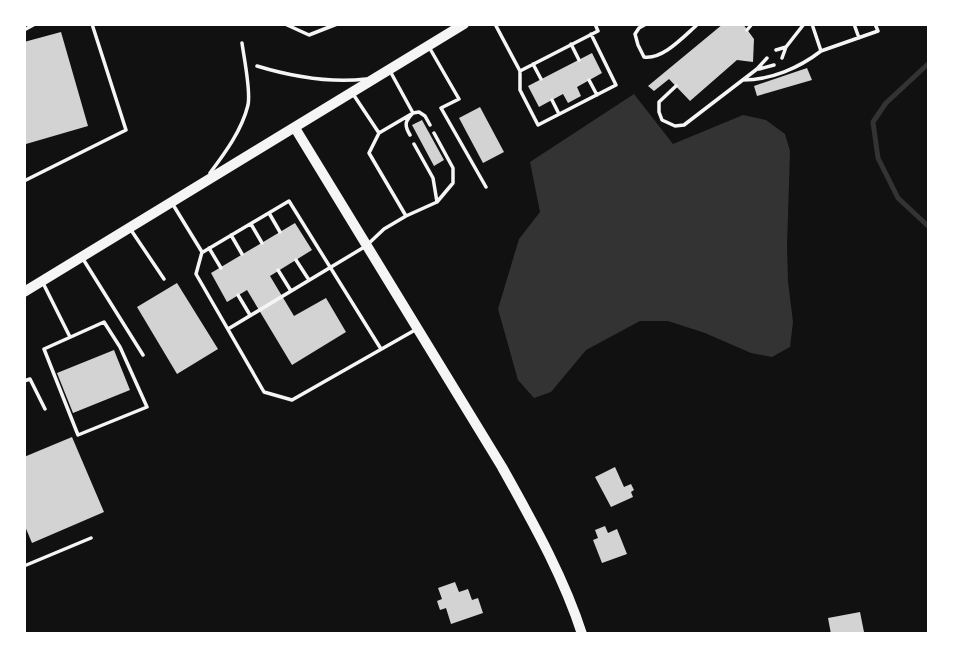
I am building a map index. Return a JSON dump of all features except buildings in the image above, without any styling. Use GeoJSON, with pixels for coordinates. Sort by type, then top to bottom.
{"type":"FeatureCollection","features":[{"type":"Feature","properties":{"kind":"main road"},"geometry":{"type":"LineString","coordinates":[[24,292],[464,24]]}},
{"type":"Feature","properties":{"kind":"street"},"geometry":{"type":"LineString","coordinates":[[295,128],[527,511],[559,575],[582,634]]}},
{"type":"Feature","properties":{"kind":"lane"},"geometry":{"type":"LineString","coordinates":[[24,30],[35,24]]}},
{"type":"Feature","properties":{"kind":"lane"},"geometry":{"type":"LineString","coordinates":[[24,181],[126,130],[92,24]]}},
{"type":"Feature","properties":{"kind":"lane"},"geometry":{"type":"LineString","coordinates":[[285,24],[309,35],[337,24]]}},
{"type":"Feature","properties":{"kind":"lane"},"geometry":{"type":"LineString","coordinates":[[495,24],[520,71],[520,90],[538,125],[616,85],[591,34]]}},
{"type":"Feature","properties":{"kind":"lane"},"geometry":{"type":"LineString","coordinates":[[520,71],[598,31],[594,24]]}},
{"type":"Feature","properties":{"kind":"lane"},"geometry":{"type":"LineString","coordinates":[[646,24],[635,34],[644,57],[653,59],[698,24]]}},
{"type":"Feature","properties":{"kind":"lane"},"geometry":{"type":"LineString","coordinates":[[747,30],[752,24]]}},
{"type":"Feature","properties":{"kind":"lane"},"geometry":{"type":"LineString","coordinates":[[782,58],[786,47],[804,24]]}},
{"type":"Feature","properties":{"kind":"lane"},"geometry":{"type":"LineString","coordinates":[[812,24],[821,51]]}},
{"type":"Feature","properties":{"kind":"lane"},"geometry":{"type":"LineString","coordinates":[[854,24],[859,38]]}},
{"type":"Feature","properties":{"kind":"lane"},"geometry":{"type":"LineString","coordinates":[[743,80],[759,80],[805,64],[821,51],[878,31],[875,24]]}},
{"type":"Feature","properties":{"kind":"lane"},"geometry":{"type":"LineString","coordinates":[[200,186],[238,131],[248,103],[242,43]]}},
{"type":"Feature","properties":{"kind":"lane"},"geometry":{"type":"LineString","coordinates":[[571,44],[579,60]]}},
{"type":"Feature","properties":{"kind":"lane"},"geometry":{"type":"LineString","coordinates":[[428,45],[459,99],[442,108],[486,187]]}},
{"type":"Feature","properties":{"kind":"lane"},"geometry":{"type":"LineString","coordinates":[[776,50],[786,47]]}},
{"type":"Feature","properties":{"kind":"lane"},"geometry":{"type":"LineString","coordinates":[[676,86],[659,102],[662,120],[676,127],[684,125],[757,69],[767,58]]}},
{"type":"Feature","properties":{"kind":"lane"},"geometry":{"type":"LineString","coordinates":[[533,64],[541,79]]}},
{"type":"Feature","properties":{"kind":"lane"},"geometry":{"type":"LineString","coordinates":[[757,69],[774,65]]}},
{"type":"Feature","properties":{"kind":"lane"},"geometry":{"type":"LineString","coordinates":[[257,66],[287,75],[343,82],[376,78]]}},
{"type":"Feature","properties":{"kind":"lane"},"geometry":{"type":"LineString","coordinates":[[389,69],[413,113]]}},
{"type":"Feature","properties":{"kind":"lane"},"geometry":{"type":"LineString","coordinates":[[589,80],[597,95]]}},
{"type":"Feature","properties":{"kind":"lane"},"geometry":{"type":"LineString","coordinates":[[352,92],[379,133]]}},
{"type":"Feature","properties":{"kind":"lane"},"geometry":{"type":"LineString","coordinates":[[552,100],[559,114]]}},
{"type":"Feature","properties":{"kind":"lane"},"geometry":{"type":"LineString","coordinates":[[406,216],[369,153],[379,133],[413,113],[419,112],[430,125]]}},
{"type":"Feature","properties":{"kind":"lane"},"geometry":{"type":"LineString","coordinates":[[410,135],[405,127],[406,120],[413,113]]}},
{"type":"Feature","properties":{"kind":"lane"},"geometry":{"type":"LineString","coordinates":[[228,329],[366,246],[384,229],[437,202],[453,183],[453,168],[434,133]]}},
{"type":"Feature","properties":{"kind":"lane"},"geometry":{"type":"LineString","coordinates":[[414,144],[433,178],[437,202]]}},
{"type":"Feature","properties":{"kind":"lane"},"geometry":{"type":"LineString","coordinates":[[202,252],[289,201],[381,349]]}},
{"type":"Feature","properties":{"kind":"lane"},"geometry":{"type":"LineString","coordinates":[[172,203],[202,252],[197,274],[264,392],[292,400],[417,329]]}},
{"type":"Feature","properties":{"kind":"lane"},"geometry":{"type":"LineString","coordinates":[[269,212],[280,232]]}},
{"type":"Feature","properties":{"kind":"lane"},"geometry":{"type":"LineString","coordinates":[[251,224],[262,243]]}},
{"type":"Feature","properties":{"kind":"lane"},"geometry":{"type":"LineString","coordinates":[[130,228],[164,279]]}},
{"type":"Feature","properties":{"kind":"lane"},"geometry":{"type":"LineString","coordinates":[[231,235],[243,254]]}},
{"type":"Feature","properties":{"kind":"lane"},"geometry":{"type":"LineString","coordinates":[[209,248],[220,268]]}},
{"type":"Feature","properties":{"kind":"lane"},"geometry":{"type":"LineString","coordinates":[[82,257],[143,355]]}},
{"type":"Feature","properties":{"kind":"lane"},"geometry":{"type":"LineString","coordinates":[[296,260],[309,280]]}},
{"type":"Feature","properties":{"kind":"lane"},"geometry":{"type":"LineString","coordinates":[[278,270],[291,291]]}},
{"type":"Feature","properties":{"kind":"lane"},"geometry":{"type":"LineString","coordinates":[[42,281],[70,337]]}},
{"type":"Feature","properties":{"kind":"lane"},"geometry":{"type":"LineString","coordinates":[[238,296],[251,315]]}},
{"type":"Feature","properties":{"kind":"lane"},"geometry":{"type":"LineString","coordinates":[[104,322],[120,347],[147,407],[78,435],[44,349],[70,337],[104,322]]}},
{"type":"Feature","properties":{"kind":"lane"},"geometry":{"type":"LineString","coordinates":[[24,381],[30,379],[45,409]]}},
{"type":"Feature","properties":{"kind":"lane"},"geometry":{"type":"LineString","coordinates":[[24,566],[91,538]]}},
{"type":"Feature","properties":{"kind":"shaded area"},"geometry":{"type":"Polygon","coordinates":[[[634,94],[673,144],[743,115],[766,120],[785,134],[790,151],[787,246],[793,322],[790,347],[772,357],[751,353],[705,333],[668,321],[640,321],[586,350],[551,392],[534,398],[518,380],[498,309],[519,239],[540,212],[530,162],[634,94]]]}},
{"type":"Feature","properties":{"kind":"waterway"},"geometry":{"type":"LineString","coordinates":[[928,64],[886,103],[873,122],[878,158],[898,198],[928,226]]}}]}
